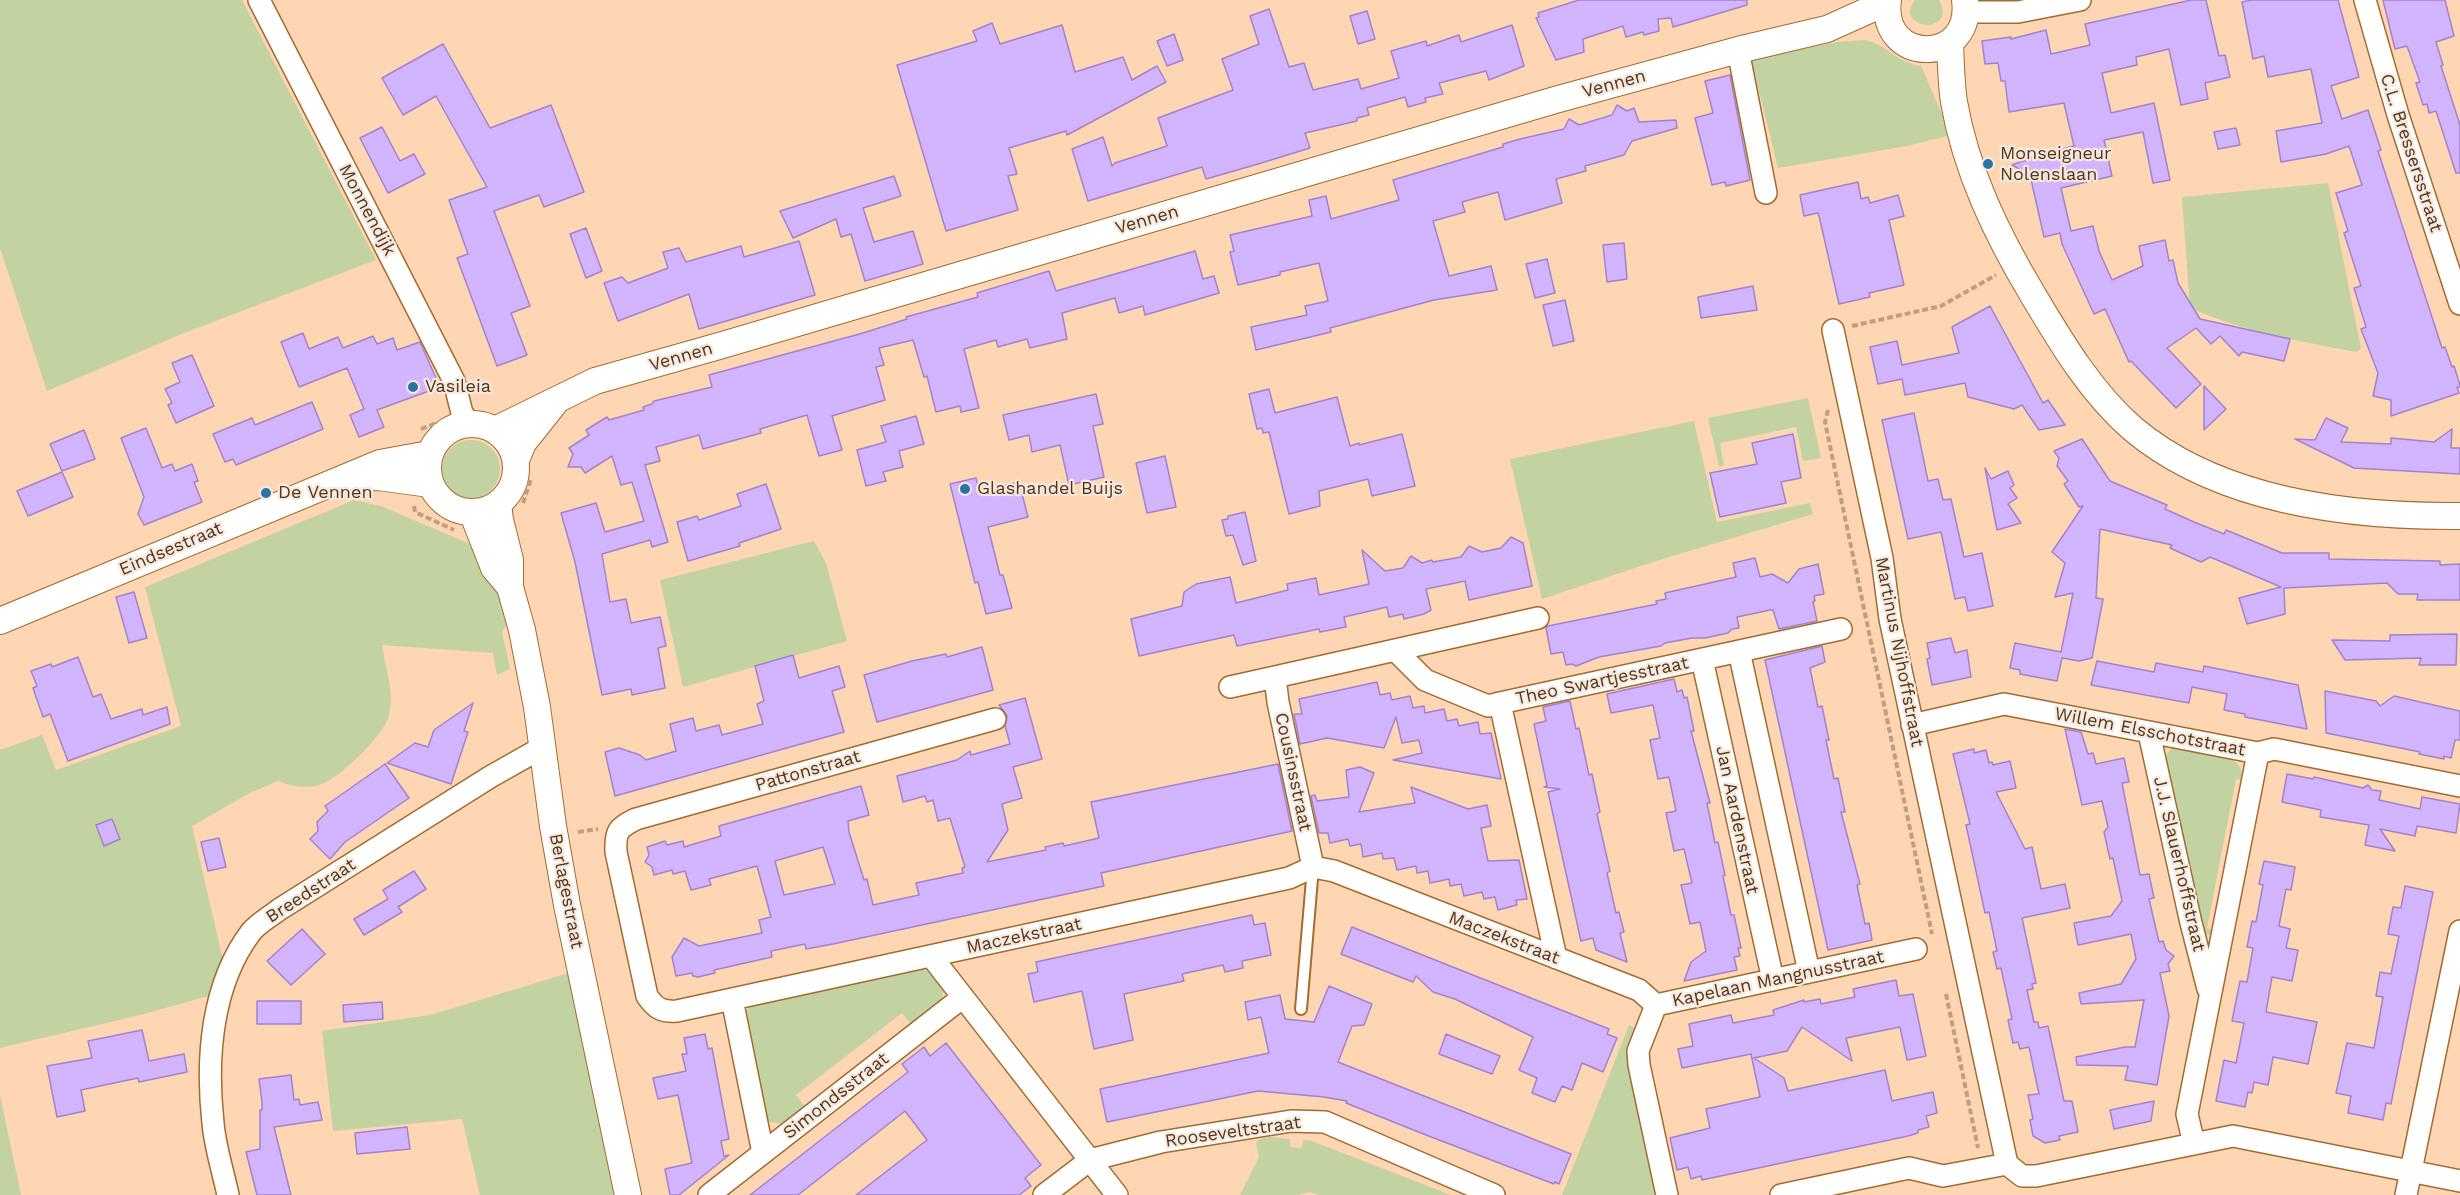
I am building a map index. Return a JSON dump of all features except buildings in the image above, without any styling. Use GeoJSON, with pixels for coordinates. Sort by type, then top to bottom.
{"type":"FeatureCollection","features":[{"type":"Feature","properties":{"kind":"street","name":"Monnendijk"},"geometry":{"type":"LineString","coordinates":[[260,0],[454,381],[462,413],[469,423]]}},
{"type":"Feature","properties":{"kind":"street"},"geometry":{"type":"LineString","coordinates":[[1888,1],[1887,18],[1893,32],[1904,44],[1922,50],[1940,48],[1950,44],[1960,32],[1966,6],[2018,12],[2080,0]]}},
{"type":"Feature","properties":{"kind":"street","name":"C.L. Bressersstraat"},"geometry":{"type":"LineString","coordinates":[[2365,0],[2394,104],[2460,304]]}},
{"type":"Feature","properties":{"kind":"street","name":"Vennen"},"geometry":{"type":"LineString","coordinates":[[495,430],[595,381],[1555,99],[1738,50],[1827,29],[1888,1]]}},
{"type":"Feature","properties":{"kind":"street","name":"Vennen"},"geometry":{"type":"LineString","coordinates":[[1827,29],[1893,32]]}},
{"type":"Feature","properties":{"kind":"street"},"geometry":{"type":"LineString","coordinates":[[1950,44],[1954,101],[1967,157],[1995,226],[2055,333],[2087,378],[2131,427],[2175,458],[2251,490],[2291,501],[2371,514],[2460,516]]}},
{"type":"Feature","properties":{"kind":"street"},"geometry":{"type":"LineString","coordinates":[[1738,50],[1766,193]]}},
{"type":"Feature","properties":{"kind":"street"},"geometry":{"type":"LineString","coordinates":[[1922,50],[1954,101]]}},
{"type":"Feature","properties":{"kind":"street","name":"Martinus Nijhoffstraat"},"geometry":{"type":"LineString","coordinates":[[1833,330],[1882,558],[1890,619],[1912,725],[2007,1164]]}},
{"type":"Feature","properties":{"kind":"street","name":"Vennen"},"geometry":{"type":"LineString","coordinates":[[516,460],[523,443],[559,398]]}},
{"type":"Feature","properties":{"kind":"street"},"geometry":{"type":"LineString","coordinates":[[469,423],[481,424],[495,430],[505,438],[516,460],[513,484],[498,504],[486,510],[472,512],[458,510],[447,505],[437,496],[430,484],[427,470],[429,454],[437,440],[450,429],[469,423]]}},
{"type":"Feature","properties":{"kind":"street","name":"Eindsestraat"},"geometry":{"type":"LineString","coordinates":[[0,621],[380,463],[429,454]]}},
{"type":"Feature","properties":{"kind":"street","name":"Eindsestraat"},"geometry":{"type":"LineString","coordinates":[[342,478],[378,477],[430,484]]}},
{"type":"Feature","properties":{"kind":"street","name":"Berlagestraat"},"geometry":{"type":"LineString","coordinates":[[498,504],[510,560],[510,587],[524,641],[543,747],[553,826],[567,905],[628,1195]]}},
{"type":"Feature","properties":{"kind":"street","name":"Berlagestraat"},"geometry":{"type":"LineString","coordinates":[[472,512],[494,568],[510,587]]}},
{"type":"Feature","properties":{"kind":"street"},"geometry":{"type":"LineString","coordinates":[[1230,687],[1538,618]]}},
{"type":"Feature","properties":{"kind":"street","name":"Theo Swartjesstraat"},"geometry":{"type":"LineString","coordinates":[[1556,958],[1500,703],[1841,629]]}},
{"type":"Feature","properties":{"kind":"street"},"geometry":{"type":"LineString","coordinates":[[1395,650],[1425,680],[1488,706],[1500,703]]}},
{"type":"Feature","properties":{"kind":"street","name":"Jan Aardenstraat"},"geometry":{"type":"LineString","coordinates":[[1739,651],[1809,972]]}},
{"type":"Feature","properties":{"kind":"street","name":"Jan Aardenstraat"},"geometry":{"type":"LineString","coordinates":[[1702,659],[1773,980]]}},
{"type":"Feature","properties":{"kind":"street","name":"Cousinsstraat"},"geometry":{"type":"LineString","coordinates":[[1275,677],[1278,702],[1313,867]]}},
{"type":"Feature","properties":{"kind":"street","name":"Willem Elsschotstraat"},"geometry":{"type":"LineString","coordinates":[[1912,725],[2004,704],[2258,753],[2274,748],[2460,786]]}},
{"type":"Feature","properties":{"kind":"street","name":"Pattonstraat"},"geometry":{"type":"LineString","coordinates":[[622,826],[636,819],[995,719]]}},
{"type":"Feature","properties":{"kind":"street","name":"J.J. Slauerhoffstraat"},"geometry":{"type":"LineString","coordinates":[[2149,733],[2191,923],[2210,995]]}},
{"type":"Feature","properties":{"kind":"street","name":"Breedstraat"},"geometry":{"type":"LineString","coordinates":[[228,1195],[213,1124],[212,1047],[217,1007],[227,972],[252,931],[290,903],[490,777],[543,747]]}},
{"type":"Feature","properties":{"kind":"street","name":"J.J. Slauerhoffstraat"},"geometry":{"type":"LineString","coordinates":[[2194,1144],[2187,1114],[2258,753]]}},
{"type":"Feature","properties":{"kind":"street","name":"Maczekstraat"},"geometry":{"type":"LineString","coordinates":[[622,826],[615,837],[616,852],[647,996],[655,1007],[665,1012],[1289,878],[1313,867],[1334,871],[1639,990],[1656,1005]]}},
{"type":"Feature","properties":{"kind":"street"},"geometry":{"type":"LineString","coordinates":[[2406,1195],[2459,934]]}},
{"type":"Feature","properties":{"kind":"street","name":"Kapelaan Mangnusstraat"},"geometry":{"type":"LineString","coordinates":[[1667,1195],[1638,1058],[1638,1051],[1656,1005],[1916,949]]}},
{"type":"Feature","properties":{"kind":"street"},"geometry":{"type":"LineString","coordinates":[[931,956],[1117,1195]]}},
{"type":"Feature","properties":{"kind":"street","name":"Simondsstraat"},"geometry":{"type":"LineString","coordinates":[[709,1195],[963,997]]}},
{"type":"Feature","properties":{"kind":"street"},"geometry":{"type":"LineString","coordinates":[[732,999],[763,1153]]}},
{"type":"Feature","properties":{"kind":"street","name":"Rooseveltstraat"},"geometry":{"type":"LineString","coordinates":[[1044,1195],[1090,1160],[1161,1142],[1292,1120],[1325,1122],[1494,1195]]}},
{"type":"Feature","properties":{"kind":"street"},"geometry":{"type":"LineString","coordinates":[[1781,1195],[1909,1168],[1943,1176],[2007,1164],[2022,1176],[2036,1176],[2233,1136],[2460,1181]]}},
{"type":"Feature","properties":{"kind":"lane"},"geometry":{"type":"LineString","coordinates":[[1301,1009],[1313,867]]}},
{"type":"Feature","properties":{"kind":"path"},"geometry":{"type":"LineString","coordinates":[[1833,330],[1941,306],[2014,263]]}},
{"type":"Feature","properties":{"kind":"path"},"geometry":{"type":"LineString","coordinates":[[1841,629],[1890,619]]}},
{"type":"Feature","properties":{"kind":"green space"},"geometry":{"type":"Polygon","coordinates":[[[0,0],[242,0],[376,260],[184,333],[47,391],[0,248],[0,0]]]}},
{"type":"Feature","properties":{"kind":"green space"},"geometry":{"type":"Polygon","coordinates":[[[1915,0],[1939,0],[1943,12],[1940,19],[1934,24],[1918,23],[1912,18],[1910,10],[1915,0]]]}},
{"type":"Feature","properties":{"kind":"green space"},"geometry":{"type":"Polygon","coordinates":[[[1864,40],[1879,45],[1911,64],[1921,66],[1951,135],[1907,146],[1778,168],[1751,59],[1837,42],[1864,40]]]}},
{"type":"Feature","properties":{"kind":"green space"},"geometry":{"type":"Polygon","coordinates":[[[2328,183],[2361,348],[2357,352],[2251,330],[2190,308],[2182,197],[2328,183]]]}},
{"type":"Feature","properties":{"kind":"green space"},"geometry":{"type":"Polygon","coordinates":[[[1808,398],[1821,458],[1803,461],[1796,427],[1720,443],[1724,465],[1719,466],[1708,418],[1808,398]]]}},
{"type":"Feature","properties":{"kind":"green space"},"geometry":{"type":"Polygon","coordinates":[[[1694,421],[1717,522],[1810,503],[1813,514],[1656,561],[1542,599],[1510,459],[1694,421]]]}},
{"type":"Feature","properties":{"kind":"green space"},"geometry":{"type":"Polygon","coordinates":[[[471,440],[482,442],[492,448],[498,458],[500,469],[498,480],[492,490],[482,496],[471,498],[460,496],[450,490],[444,480],[442,469],[444,458],[450,448],[460,442],[471,440]]]}},
{"type":"Feature","properties":{"kind":"green space"},"geometry":{"type":"Polygon","coordinates":[[[354,500],[381,506],[477,547],[502,597],[509,620],[502,632],[510,669],[497,675],[493,653],[382,645],[391,700],[388,718],[369,746],[348,767],[327,781],[309,787],[278,781],[250,793],[192,826],[226,973],[216,994],[140,1015],[0,1048],[0,750],[42,735],[56,770],[181,726],[145,587],[354,500]]]}},
{"type":"Feature","properties":{"kind":"green space"},"geometry":{"type":"Polygon","coordinates":[[[814,541],[826,563],[847,641],[683,687],[660,580],[814,541]]]}},
{"type":"Feature","properties":{"kind":"green space"},"geometry":{"type":"Polygon","coordinates":[[[2173,747],[2229,758],[2238,764],[2242,773],[2242,780],[2236,779],[2207,928],[2212,930],[2210,935],[2202,933],[2163,758],[2173,747]]]}},
{"type":"Feature","properties":{"kind":"green space"},"geometry":{"type":"Polygon","coordinates":[[[919,968],[934,975],[941,983],[942,999],[937,1007],[912,1026],[902,1013],[796,1095],[806,1108],[784,1124],[769,1122],[765,1117],[744,1021],[746,1011],[752,1004],[919,968]]]}},
{"type":"Feature","properties":{"kind":"green space"},"geometry":{"type":"Polygon","coordinates":[[[572,972],[619,1195],[480,1195],[462,1119],[333,1131],[322,1031],[430,1015],[572,972]]]}},
{"type":"Feature","properties":{"kind":"green space"},"geometry":{"type":"Polygon","coordinates":[[[1629,1025],[1637,1029],[1628,1054],[1628,1063],[1659,1195],[1562,1195],[1629,1025]]]}},
{"type":"Feature","properties":{"kind":"green space"},"geometry":{"type":"Polygon","coordinates":[[[0,1095],[21,1195],[0,1195],[0,1095]]]}},
{"type":"Feature","properties":{"kind":"green space"},"geometry":{"type":"Polygon","coordinates":[[[1269,1137],[1290,1139],[1290,1147],[1302,1148],[1303,1140],[1312,1141],[1451,1195],[1319,1195],[1309,1192],[1299,1195],[1240,1195],[1259,1157],[1256,1143],[1258,1140],[1269,1137]]]}},
{"type":"Feature","properties":{"kind":"place","name":"Monseigneur Nolenslaan"},"geometry":{"type":"Point","coordinates":[1988,164]}},
{"type":"Feature","properties":{"kind":"place","name":"Vasileia"},"geometry":{"type":"Point","coordinates":[413,387]}},
{"type":"Feature","properties":{"kind":"place","name":"Glashandel Buijs"},"geometry":{"type":"Point","coordinates":[965,489]}},
{"type":"Feature","properties":{"kind":"place","name":"De Vennen"},"geometry":{"type":"Point","coordinates":[266,493]}}]}
